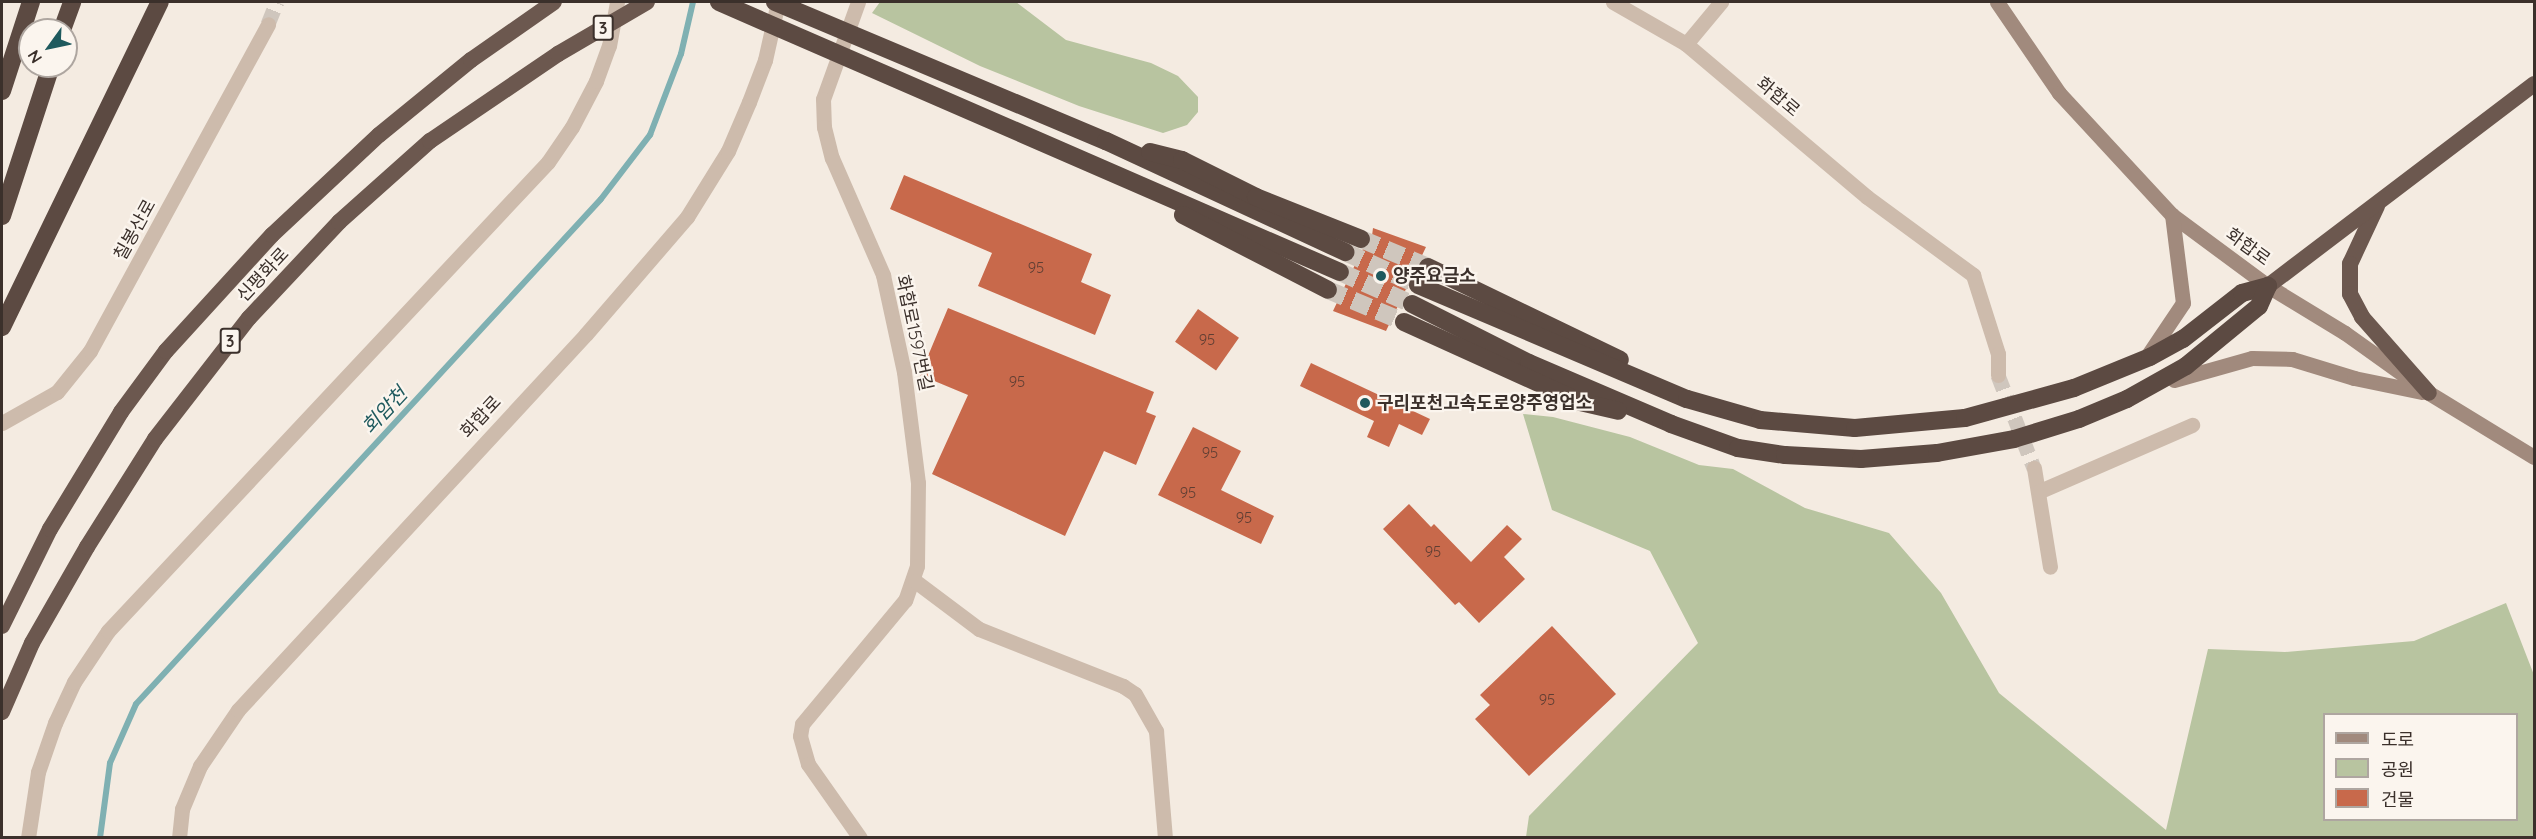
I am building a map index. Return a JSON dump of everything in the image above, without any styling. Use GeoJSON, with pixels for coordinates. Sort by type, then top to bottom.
{"type":"FeatureCollection","features":[{"type":"Feature","properties":{"kind":"highway"},"geometry":{"type":"LineString","coordinates":[[2,91],[31,2]]}},
{"type":"Feature","properties":{"kind":"highway"},"geometry":{"type":"LineString","coordinates":[[67,18],[72,2]]}},
{"type":"Feature","properties":{"kind":"highway"},"geometry":{"type":"LineString","coordinates":[[2,327],[160,2]]}},
{"type":"Feature","properties":{"kind":"highway","name":"신평화로"},"geometry":{"type":"LineString","coordinates":[[2,626],[56,519],[121,412],[166,351],[272,235],[379,135],[471,60],[555,2]]}},
{"type":"Feature","properties":{"kind":"highway","name":"신평화로"},"geometry":{"type":"LineString","coordinates":[[2,712],[32,643],[111,507],[155,439],[249,318],[339,222],[430,141],[558,54],[647,2]]}},
{"type":"Feature","properties":{"kind":"highway"},"geometry":{"type":"LineString","coordinates":[[719,2],[1340,272]]}},
{"type":"Feature","properties":{"kind":"highway"},"geometry":{"type":"LineString","coordinates":[[777,2],[1106,141],[1345,252]]}},
{"type":"Feature","properties":{"kind":"highway"},"geometry":{"type":"LineString","coordinates":[[2,216],[47,78]]}},
{"type":"Feature","properties":{"kind":"highway"},"geometry":{"type":"LineString","coordinates":[[1418,285],[1707,405],[1760,420],[1856,428],[1909,426],[1965,418],[2074,388],[2144,360],[2183,339],[2242,293],[2268,286],[2377,206],[2535,84]]}},
{"type":"Feature","properties":{"kind":"highway"},"geometry":{"type":"LineString","coordinates":[[1106,141],[1182,160],[1256,196],[1362,239]]}},
{"type":"Feature","properties":{"kind":"highway"},"geometry":{"type":"LineString","coordinates":[[1046,143],[1328,290]]}},
{"type":"Feature","properties":{"kind":"highway"},"geometry":{"type":"LineString","coordinates":[[2377,206],[2350,264],[2350,294],[2362,317],[2429,393]]}},
{"type":"Feature","properties":{"kind":"highway"},"geometry":{"type":"LineString","coordinates":[[1428,267],[1573,335],[1707,405]]}},
{"type":"Feature","properties":{"kind":"highway"},"geometry":{"type":"LineString","coordinates":[[1412,304],[1529,363],[1671,424],[1738,448],[1818,458],[1875,458],[1937,453],[2055,429],[2127,399],[2186,366],[2259,306],[2268,286]]}},
{"type":"Feature","properties":{"kind":"highway"},"geometry":{"type":"LineString","coordinates":[[1404,322],[1580,402],[1671,424]]}},
{"type":"Feature","properties":{"kind":"main road","name":"화합로"},"geometry":{"type":"LineString","coordinates":[[1997,2],[2059,93],[2172,215],[2268,286],[2345,333],[2429,393],[2535,458]]}},
{"type":"Feature","properties":{"kind":"main road"},"geometry":{"type":"LineString","coordinates":[[2144,360],[2183,303],[2172,215]]}},
{"type":"Feature","properties":{"kind":"main road"},"geometry":{"type":"LineString","coordinates":[[2127,399],[2187,374],[2252,358],[2292,359],[2354,378],[2429,393]]}},
{"type":"Feature","properties":{"kind":"street"},"geometry":{"type":"LineString","coordinates":[[28,837],[38,772],[55,723],[74,682],[108,631],[548,162],[573,127],[596,81],[609,46],[617,2]]}},
{"type":"Feature","properties":{"kind":"street","name":"화합로"},"geometry":{"type":"LineString","coordinates":[[179,837],[182,809],[200,766],[238,710],[585,334],[687,217],[728,151],[749,102],[765,60],[777,2]]}},
{"type":"Feature","properties":{"kind":"street","name":"화합로1597번길"},"geometry":{"type":"LineString","coordinates":[[858,2],[823,99],[825,127],[832,158],[883,275],[904,372],[918,483],[915,581],[905,600],[802,724],[800,736],[808,764],[852,822],[860,837]]}},
{"type":"Feature","properties":{"kind":"street","name":"화합로"},"geometry":{"type":"LineString","coordinates":[[1613,2],[1686,44],[1867,197],[1973,275],[1998,354],[1998,375]]}},
{"type":"Feature","properties":{"kind":"street"},"geometry":{"type":"LineString","coordinates":[[1686,44],[1721,2]]}},
{"type":"Feature","properties":{"kind":"street","name":"칠봉산로"},"geometry":{"type":"LineString","coordinates":[[2,423],[57,392],[90,351],[268,24]]}},
{"type":"Feature","properties":{"kind":"street"},"geometry":{"type":"LineString","coordinates":[[2040,491],[2192,425]]}},
{"type":"Feature","properties":{"kind":"street"},"geometry":{"type":"LineString","coordinates":[[2034,468],[2040,491],[2050,567]]}},
{"type":"Feature","properties":{"kind":"street"},"geometry":{"type":"LineString","coordinates":[[915,581],[979,629],[1123,686],[1135,694],[1156,730],[1164,837]]}},
{"type":"Feature","properties":{"kind":"green space"},"geometry":{"type":"Polygon","coordinates":[[[880,2],[1016,2],[1066,40],[1151,63],[1178,76],[1198,97],[1198,112],[1187,125],[1163,133],[1079,106],[980,66],[872,13],[880,2]]]}},
{"type":"Feature","properties":{"kind":"green space"},"geometry":{"type":"Polygon","coordinates":[[[1523,414],[1553,417],[1630,437],[1699,465],[1733,469],[1805,508],[1889,533],[1941,593],[1999,693],[2166,830],[2208,649],[2285,652],[2414,641],[2506,603],[2534,675],[2534,837],[1526,837],[1529,816],[1698,643],[1650,551],[1552,510],[1523,414]]]}},
{"type":"Feature","properties":{"kind":"building"},"geometry":{"type":"Polygon","coordinates":[[[904,175],[1092,254],[1081,282],[1111,295],[1095,335],[978,286],[992,253],[890,209],[904,175]]]}},
{"type":"Feature","properties":{"kind":"building","name":"양주요금소"},"geometry":{"type":"Polygon","coordinates":[[[1373,228],[1426,247],[1386,331],[1333,311],[1362,250],[1371,244],[1373,228]]]}},
{"type":"Feature","properties":{"kind":"building"},"geometry":{"type":"Polygon","coordinates":[[[948,308],[1154,392],[1146,412],[1156,416],[1136,465],[1104,451],[1065,536],[932,474],[968,395],[920,375],[948,308]]]}},
{"type":"Feature","properties":{"kind":"building"},"geometry":{"type":"Polygon","coordinates":[[[1198,309],[1239,338],[1216,370],[1175,342],[1198,309]]]}},
{"type":"Feature","properties":{"kind":"building","name":"구리포천고속도로양주영업소"},"geometry":{"type":"Polygon","coordinates":[[[1311,363],[1430,419],[1422,435],[1399,424],[1389,447],[1367,437],[1374,421],[1300,386],[1311,363]]]}},
{"type":"Feature","properties":{"kind":"building"},"geometry":{"type":"Polygon","coordinates":[[[1193,427],[1241,451],[1221,490],[1274,516],[1261,544],[1158,495],[1193,427]]]}},
{"type":"Feature","properties":{"kind":"building"},"geometry":{"type":"Polygon","coordinates":[[[1409,504],[1431,527],[1434,524],[1471,562],[1507,525],[1522,539],[1504,557],[1525,579],[1479,623],[1459,602],[1455,605],[1383,529],[1409,504]]]}},
{"type":"Feature","properties":{"kind":"building"},"geometry":{"type":"Polygon","coordinates":[[[1552,626],[1616,694],[1529,776],[1475,719],[1490,705],[1480,695],[1552,626]]]}},
{"type":"Feature","properties":{"kind":"waterway","name":"회암천"},"geometry":{"type":"LineString","coordinates":[[100,838],[110,763],[136,704],[601,199],[650,135],[681,54],[693,2]]}},
{"type":"Feature","properties":{"kind":"tunnel"},"geometry":{"type":"LineString","coordinates":[[268,24],[277,2]]}},
{"type":"Feature","properties":{"kind":"tunnel"},"geometry":{"type":"LineString","coordinates":[[1361,239],[1428,267]]}},
{"type":"Feature","properties":{"kind":"tunnel"},"geometry":{"type":"LineString","coordinates":[[1345,252],[1418,285]]}},
{"type":"Feature","properties":{"kind":"tunnel"},"geometry":{"type":"LineString","coordinates":[[1340,272],[1412,304]]}},
{"type":"Feature","properties":{"kind":"tunnel"},"geometry":{"type":"LineString","coordinates":[[1328,290],[1404,322]]}},
{"type":"Feature","properties":{"kind":"tunnel"},"geometry":{"type":"LineString","coordinates":[[1998,375],[2034,468]]}},
{"type":"Feature","properties":{"kind":"place","name":"양주요금소"},"geometry":{"type":"Point","coordinates":[1381,276]}},
{"type":"Feature","properties":{"kind":"place","name":"구리포천고속도로양주영업소"},"geometry":{"type":"Point","coordinates":[1365,403]}}]}
